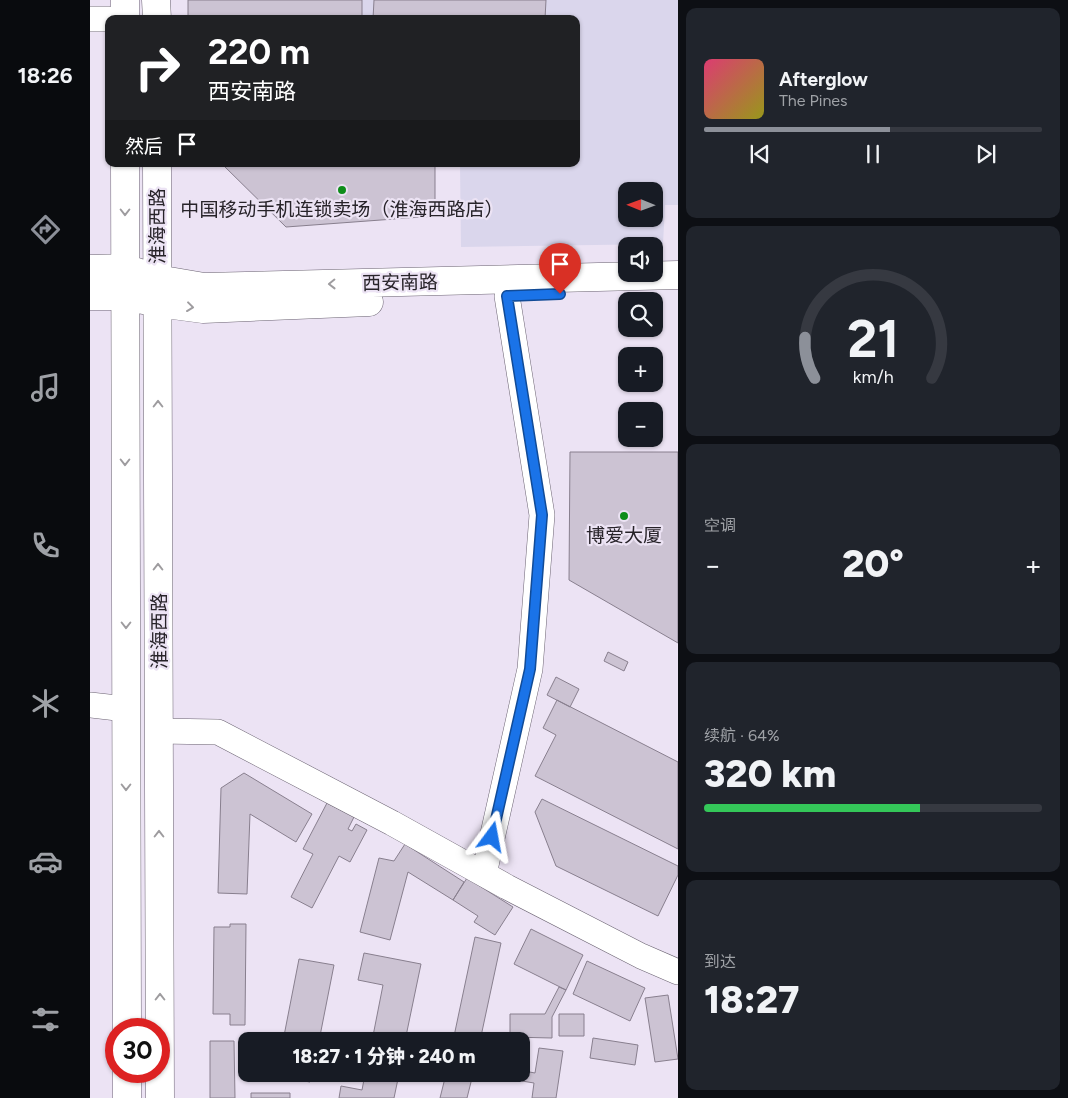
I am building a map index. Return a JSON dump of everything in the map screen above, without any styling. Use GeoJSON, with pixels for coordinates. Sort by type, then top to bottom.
{"type":"FeatureCollection","features":[{"type":"Feature","properties":{"kind":"main road"},"geometry":{"type":"LineString","coordinates":[[125,0],[125,15]]}},
{"type":"Feature","properties":{"kind":"main road"},"geometry":{"type":"LineString","coordinates":[[156,0],[156,15]]}},
{"type":"Feature","properties":{"kind":"main road","name":"淮海西路"},"geometry":{"type":"LineString","coordinates":[[125,167],[126,1018]]}},
{"type":"Feature","properties":{"kind":"main road","name":"淮海西路"},"geometry":{"type":"LineString","coordinates":[[157,167],[160,1098]]}},
{"type":"Feature","properties":{"kind":"main road"},"geometry":{"type":"LineString","coordinates":[[90,269],[125,268]]}},
{"type":"Feature","properties":{"kind":"main road","name":"西安南路"},"geometry":{"type":"LineString","coordinates":[[125,268],[158,291],[203,309],[507,296],[678,292]]}},
{"type":"Feature","properties":{"kind":"main road","name":"西安南路"},"geometry":{"type":"LineString","coordinates":[[90,296],[125,296],[204,287],[678,275]]}},
{"type":"Feature","properties":{"kind":"main road"},"geometry":{"type":"LineString","coordinates":[[127,1083],[127,1098]]}},
{"type":"Feature","properties":{"kind":"street"},"geometry":{"type":"LineString","coordinates":[[90,19],[105,19]]}},
{"type":"Feature","properties":{"kind":"street"},"geometry":{"type":"LineString","coordinates":[[484,874],[530,669],[542,515],[507,296]]}},
{"type":"Feature","properties":{"kind":"street"},"geometry":{"type":"LineString","coordinates":[[90,705],[126,709]]}},
{"type":"Feature","properties":{"kind":"street"},"geometry":{"type":"LineString","coordinates":[[159,731],[218,732],[641,956],[678,972]]}},
{"type":"Feature","properties":{"kind":"shaded area"},"geometry":{"type":"Polygon","coordinates":[[[362,0],[678,0],[678,205],[665,205],[663,244],[663,237],[618,237],[618,245],[461,247],[460,167],[580,167],[580,15],[362,15],[362,0]]]}},
{"type":"Feature","properties":{"kind":"building"},"geometry":{"type":"Polygon","coordinates":[[[188,0],[362,0],[362,15],[188,15],[188,0]]]}},
{"type":"Feature","properties":{"kind":"building"},"geometry":{"type":"Polygon","coordinates":[[[374,0],[546,0],[545,15],[373,15],[374,0]]]}},
{"type":"Feature","properties":{"kind":"building","name":"中国移动手机连锁卖场（淮海西路店）"},"geometry":{"type":"Polygon","coordinates":[[[225,167],[435,167],[435,216],[286,227],[225,167]]]}},
{"type":"Feature","properties":{"kind":"building","name":"博爱大厦"},"geometry":{"type":"Polygon","coordinates":[[[570,452],[678,452],[678,643],[569,580],[570,452]]]}},
{"type":"Feature","properties":{"kind":"building"},"geometry":{"type":"Polygon","coordinates":[[[608,652],[628,662],[624,671],[604,661],[608,652]]]}},
{"type":"Feature","properties":{"kind":"building"},"geometry":{"type":"Polygon","coordinates":[[[556,677],[579,689],[570,707],[547,695],[556,677]]]}},
{"type":"Feature","properties":{"kind":"building"},"geometry":{"type":"Polygon","coordinates":[[[557,700],[678,762],[678,849],[535,776],[556,735],[543,728],[557,700]]]}},
{"type":"Feature","properties":{"kind":"building"},"geometry":{"type":"Polygon","coordinates":[[[244,773],[312,814],[296,842],[250,814],[247,894],[218,893],[221,788],[244,773]]]}},
{"type":"Feature","properties":{"kind":"building"},"geometry":{"type":"Polygon","coordinates":[[[542,799],[678,866],[678,875],[658,916],[556,866],[535,812],[542,799]]]}},
{"type":"Feature","properties":{"kind":"building"},"geometry":{"type":"Polygon","coordinates":[[[327,803],[354,817],[348,829],[352,831],[356,824],[367,830],[350,862],[339,856],[312,908],[291,897],[313,854],[303,849],[327,803]]]}},
{"type":"Feature","properties":{"kind":"building"},"geometry":{"type":"Polygon","coordinates":[[[405,844],[464,882],[453,900],[408,872],[390,940],[360,932],[379,858],[394,861],[405,844]]]}},
{"type":"Feature","properties":{"kind":"building"},"geometry":{"type":"Polygon","coordinates":[[[467,878],[513,907],[495,935],[474,922],[478,916],[453,900],[467,878]]]}},
{"type":"Feature","properties":{"kind":"building"},"geometry":{"type":"Polygon","coordinates":[[[230,924],[246,924],[245,1025],[230,1025],[230,1014],[213,1014],[214,927],[230,927],[230,924]]]}},
{"type":"Feature","properties":{"kind":"building"},"geometry":{"type":"Polygon","coordinates":[[[531,929],[583,955],[566,990],[514,964],[531,929]]]}},
{"type":"Feature","properties":{"kind":"building"},"geometry":{"type":"Polygon","coordinates":[[[475,937],[501,943],[482,1032],[455,1032],[475,937]]]}},
{"type":"Feature","properties":{"kind":"building"},"geometry":{"type":"Polygon","coordinates":[[[364,953],[421,964],[407,1032],[374,1032],[383,985],[358,980],[364,953]]]}},
{"type":"Feature","properties":{"kind":"building"},"geometry":{"type":"Polygon","coordinates":[[[299,959],[334,965],[321,1032],[285,1032],[299,959]]]}},
{"type":"Feature","properties":{"kind":"building"},"geometry":{"type":"Polygon","coordinates":[[[587,961],[645,988],[630,1021],[573,994],[587,961]]]}},
{"type":"Feature","properties":{"kind":"building"},"geometry":{"type":"Polygon","coordinates":[[[559,987],[566,990],[552,1017],[552,1038],[530,1037],[530,1032],[510,1032],[510,1014],[545,1014],[559,987]]]}},
{"type":"Feature","properties":{"kind":"building"},"geometry":{"type":"Polygon","coordinates":[[[668,995],[678,1059],[655,1062],[645,998],[668,995]]]}},
{"type":"Feature","properties":{"kind":"building"},"geometry":{"type":"Polygon","coordinates":[[[559,1014],[584,1014],[584,1036],[559,1036],[559,1014]]]}},
{"type":"Feature","properties":{"kind":"building"},"geometry":{"type":"Polygon","coordinates":[[[593,1038],[638,1045],[635,1065],[590,1058],[593,1038]]]}},
{"type":"Feature","properties":{"kind":"building"},"geometry":{"type":"Polygon","coordinates":[[[210,1041],[234,1041],[235,1098],[210,1098],[210,1041]]]}},
{"type":"Feature","properties":{"kind":"building"},"geometry":{"type":"Polygon","coordinates":[[[539,1048],[563,1051],[556,1098],[532,1098],[534,1083],[528,1082],[530,1082],[530,1072],[535,1073],[539,1048]]]}},
{"type":"Feature","properties":{"kind":"building"},"geometry":{"type":"Polygon","coordinates":[[[364,1082],[397,1082],[394,1098],[339,1098],[341,1086],[362,1090],[364,1082]]]}},
{"type":"Feature","properties":{"kind":"building"},"geometry":{"type":"Polygon","coordinates":[[[444,1082],[471,1082],[467,1098],[440,1098],[444,1082]]]}},
{"type":"Feature","properties":{"kind":"building"},"geometry":{"type":"Polygon","coordinates":[[[251,1093],[290,1093],[290,1098],[251,1098],[251,1093]]]}},
{"type":"Feature","properties":{"kind":"place","name":"中国移动手机连锁卖场（淮海西路店）"},"geometry":{"type":"Point","coordinates":[342,190]}},
{"type":"Feature","properties":{"kind":"place","name":"博爱大厦"},"geometry":{"type":"Point","coordinates":[624,516]}},
{"type":"Feature","properties":{"kind":"route"},"geometry":{"type":"LineString","coordinates":[[492,837],[530,669],[542,515],[507,296],[560,294]]}}]}
